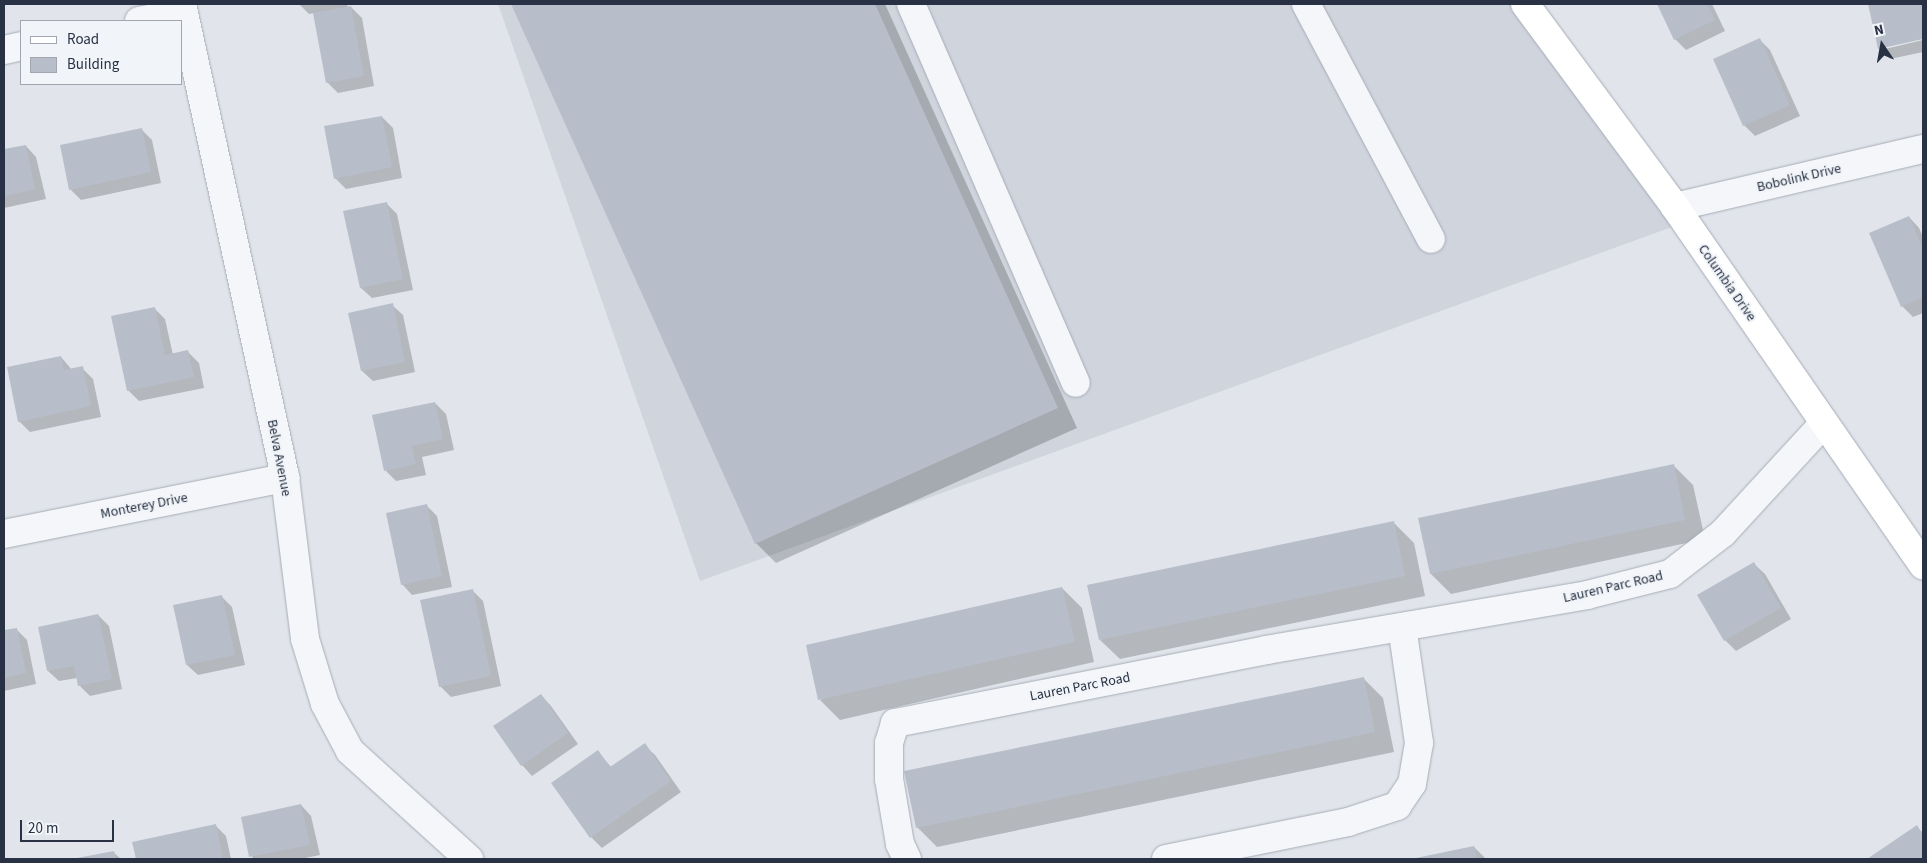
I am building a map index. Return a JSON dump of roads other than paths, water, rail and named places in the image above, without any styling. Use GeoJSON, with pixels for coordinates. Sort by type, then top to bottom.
{"type":"FeatureCollection","features":[{"type":"Feature","properties":{"kind":"main road","name":"Columbia Drive"},"geometry":{"type":"LineString","coordinates":[[1525,4],[1675,208],[1923,566]]}},
{"type":"Feature","properties":{"kind":"street"},"geometry":{"type":"LineString","coordinates":[[911,4],[1076,383]]}},
{"type":"Feature","properties":{"kind":"street"},"geometry":{"type":"LineString","coordinates":[[1306,4],[1431,239]]}},
{"type":"Feature","properties":{"kind":"street"},"geometry":{"type":"LineString","coordinates":[[142,20],[183,8]]}},
{"type":"Feature","properties":{"kind":"street","name":"Belva Avenue"},"geometry":{"type":"LineString","coordinates":[[183,8],[285,478],[305,639],[325,704],[350,751],[469,859]]}},
{"type":"Feature","properties":{"kind":"street"},"geometry":{"type":"LineString","coordinates":[[4,50],[20,46]]}},
{"type":"Feature","properties":{"kind":"street","name":"Bobolink Drive"},"geometry":{"type":"LineString","coordinates":[[1675,208],[1923,149]]}},
{"type":"Feature","properties":{"kind":"street","name":"Lauren Parc Road"},"geometry":{"type":"LineString","coordinates":[[907,859],[900,844],[889,780],[888,743],[895,723],[1266,650],[1587,595],[1670,574],[1723,533],[1824,423]]}},
{"type":"Feature","properties":{"kind":"street","name":"Monterey Drive"},"geometry":{"type":"LineString","coordinates":[[4,534],[285,478]]}},
{"type":"Feature","properties":{"kind":"street"},"geometry":{"type":"LineString","coordinates":[[1166,859],[1348,822],[1397,806],[1412,784],[1419,743],[1402,627]]}}]}
